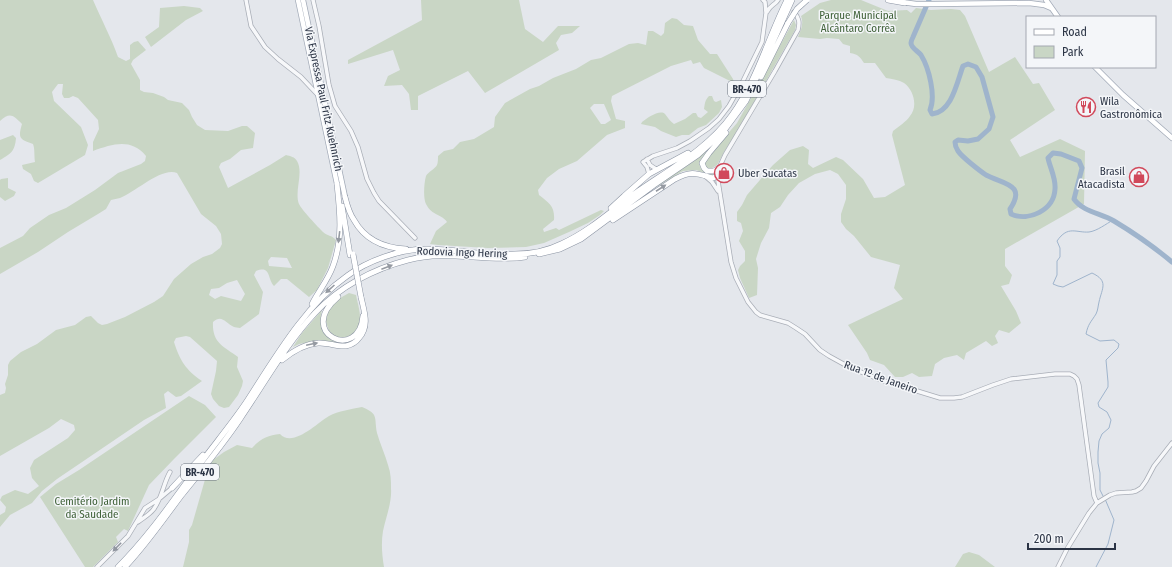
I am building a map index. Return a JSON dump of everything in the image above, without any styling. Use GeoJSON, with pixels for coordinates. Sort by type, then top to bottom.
{"type":"FeatureCollection","features":[{"type":"Feature","properties":{"kind":"highway","name":"Rodovia Ingo Hering"},"geometry":{"type":"LineString","coordinates":[[125,567],[224,442],[291,344],[315,313],[327,301],[352,283],[389,266],[421,257],[446,255],[516,258],[538,255],[560,249],[582,239],[708,146],[723,132],[746,101],[792,0]]}},
{"type":"Feature","properties":{"kind":"highway"},"geometry":{"type":"LineString","coordinates":[[746,101],[765,71],[788,23],[797,9],[807,0]]}},
{"type":"Feature","properties":{"kind":"highway"},"geometry":{"type":"LineString","coordinates":[[888,0],[905,3]]}},
{"type":"Feature","properties":{"kind":"highway","name":"Rodovia Ingo Hering"},"geometry":{"type":"LineString","coordinates":[[118,567],[148,534],[243,407],[283,346],[322,296],[348,274],[380,259],[405,251],[427,249],[508,254],[537,252],[555,247],[576,237],[697,150],[713,136],[733,114],[755,74],[778,17],[780,2]]}},
{"type":"Feature","properties":{"kind":"highway"},"geometry":{"type":"LineString","coordinates":[[582,239],[675,179],[690,173],[712,178],[715,177],[718,171],[707,171],[702,165],[703,161],[729,130],[741,109]]}},
{"type":"Feature","properties":{"kind":"highway"},"geometry":{"type":"LineString","coordinates":[[604,217],[621,198],[649,174],[690,152],[697,150]]}},
{"type":"Feature","properties":{"kind":"highway"},"geometry":{"type":"LineString","coordinates":[[337,184],[363,315],[358,333],[347,340],[332,338],[324,329],[322,322],[323,317],[334,299],[352,283]]}},
{"type":"Feature","properties":{"kind":"highway"},"geometry":{"type":"LineString","coordinates":[[306,315],[332,268],[336,254],[341,226],[337,184]]}},
{"type":"Feature","properties":{"kind":"highway"},"geometry":{"type":"LineString","coordinates":[[344,197],[354,221],[370,238],[392,247],[415,249]]}},
{"type":"Feature","properties":{"kind":"highway"},"geometry":{"type":"LineString","coordinates":[[344,197],[352,254]]}},
{"type":"Feature","properties":{"kind":"highway"},"geometry":{"type":"LineString","coordinates":[[270,374],[292,351],[302,346],[319,343],[345,346],[352,344],[357,340],[361,336],[366,323],[360,297]]}},
{"type":"Feature","properties":{"kind":"highway"},"geometry":{"type":"LineString","coordinates":[[172,488],[215,444]]}},
{"type":"Feature","properties":{"kind":"main road","name":"Via Expressa Paul Fritz Kuehnrich"},"geometry":{"type":"LineString","coordinates":[[298,0],[337,184]]}},
{"type":"Feature","properties":{"kind":"main road","name":"Via Expressa Paul Fritz Kuehnrich"},"geometry":{"type":"LineString","coordinates":[[303,0],[344,197]]}},
{"type":"Feature","properties":{"kind":"main road"},"geometry":{"type":"LineString","coordinates":[[894,0],[905,3],[923,4],[1029,3],[1044,5],[1051,8]]}},
{"type":"Feature","properties":{"kind":"main road"},"geometry":{"type":"LineString","coordinates":[[1029,3],[1034,0]]}},
{"type":"Feature","properties":{"kind":"main road"},"geometry":{"type":"LineString","coordinates":[[1046,0],[1057,16]]}},
{"type":"Feature","properties":{"kind":"main road"},"geometry":{"type":"LineString","coordinates":[[1097,68],[1123,95],[1172,138]]}},
{"type":"Feature","properties":{"kind":"street"},"geometry":{"type":"LineString","coordinates":[[246,0],[251,26],[265,47],[301,77],[319,96]]}},
{"type":"Feature","properties":{"kind":"street"},"geometry":{"type":"LineString","coordinates":[[313,0],[329,85],[335,106],[354,136],[367,179],[374,193],[379,201],[415,238]]}},
{"type":"Feature","properties":{"kind":"street"},"geometry":{"type":"LineString","coordinates":[[764,1],[768,4],[780,2]]}},
{"type":"Feature","properties":{"kind":"street"},"geometry":{"type":"LineString","coordinates":[[649,174],[647,167],[643,162],[690,141],[719,119],[735,98],[762,42],[766,13],[764,1]]}},
{"type":"Feature","properties":{"kind":"street"},"geometry":{"type":"LineString","coordinates":[[766,13],[780,2]]}},
{"type":"Feature","properties":{"kind":"street","name":"Rua 1º de Janeiro"},"geometry":{"type":"LineString","coordinates":[[793,11],[799,19],[798,30],[725,155],[718,171],[719,192],[731,262],[734,273],[752,308],[760,315],[788,323],[806,334],[820,350],[849,367],[878,379],[940,398],[962,397],[1011,379],[1055,374],[1070,374],[1074,376],[1079,385],[1094,496],[1097,503]]}},
{"type":"Feature","properties":{"kind":"street"},"geometry":{"type":"LineString","coordinates":[[647,159],[650,165],[656,169]]}},
{"type":"Feature","properties":{"kind":"street"},"geometry":{"type":"LineString","coordinates":[[704,175],[712,182],[719,192]]}},
{"type":"Feature","properties":{"kind":"street"},"geometry":{"type":"LineString","coordinates":[[1058,567],[1067,548],[1097,503],[1116,493],[1132,492],[1141,488],[1154,466],[1172,443]]}},
{"type":"Feature","properties":{"kind":"street"},"geometry":{"type":"LineString","coordinates":[[136,524],[152,512],[170,472]]}},
{"type":"Feature","properties":{"kind":"street"},"geometry":{"type":"LineString","coordinates":[[165,482],[167,487],[172,488]]}},
{"type":"Feature","properties":{"kind":"street"},"geometry":{"type":"LineString","coordinates":[[96,567],[125,538],[136,524],[145,508],[172,488]]}},
{"type":"Feature","properties":{"kind":"green space"},"geometry":{"type":"Polygon","coordinates":[[[0,0],[93,0],[118,57],[126,61],[130,59],[130,45],[138,41],[146,50],[133,60],[131,64],[140,80],[140,90],[153,93],[168,100],[182,103],[189,110],[197,125],[205,130],[228,131],[242,126],[247,126],[255,133],[253,148],[241,150],[230,159],[221,163],[219,167],[228,188],[286,155],[292,157],[296,160],[300,171],[298,199],[300,206],[323,232],[336,240],[328,268],[317,290],[309,297],[287,279],[281,279],[274,286],[266,271],[256,271],[254,275],[263,292],[259,314],[240,328],[234,327],[221,319],[213,322],[214,335],[223,347],[238,357],[237,367],[243,381],[238,395],[229,407],[224,408],[219,406],[211,394],[217,361],[190,337],[186,336],[176,338],[174,342],[181,360],[192,373],[202,381],[181,396],[176,397],[168,391],[164,394],[166,408],[144,420],[57,479],[42,491],[32,503],[10,515],[0,527],[0,515],[5,512],[6,507],[0,500],[2,496],[15,490],[28,494],[39,486],[32,478],[30,468],[34,460],[68,438],[75,430],[74,425],[61,419],[49,428],[0,456],[0,395],[5,393],[5,384],[10,361],[21,352],[37,344],[56,330],[75,325],[86,317],[91,316],[102,325],[107,324],[125,317],[154,302],[163,296],[174,279],[191,264],[212,254],[220,248],[222,244],[221,234],[216,226],[201,214],[177,173],[171,172],[148,181],[120,198],[111,200],[106,209],[0,274],[0,248],[23,236],[30,228],[49,215],[66,208],[95,190],[118,173],[141,164],[145,161],[146,156],[134,147],[121,144],[108,146],[93,151],[93,142],[99,129],[98,120],[78,98],[73,96],[64,98],[62,94],[63,84],[58,84],[52,92],[54,101],[81,127],[88,145],[85,155],[38,183],[34,181],[31,174],[23,169],[22,165],[35,162],[33,144],[22,139],[20,135],[22,124],[16,118],[11,116],[6,116],[0,121],[0,0]],[[271,257],[268,261],[269,266],[292,268],[287,258],[271,257]],[[237,280],[227,283],[219,288],[211,289],[209,295],[215,299],[221,296],[241,301],[245,294],[237,280]]]}},
{"type":"Feature","properties":{"kind":"green space"},"geometry":{"type":"Polygon","coordinates":[[[421,0],[519,0],[525,29],[543,42],[558,26],[580,26],[572,33],[561,35],[556,43],[559,50],[485,93],[468,71],[418,96],[418,110],[411,110],[409,94],[402,85],[384,86],[388,76],[400,70],[393,50],[348,64],[348,60],[422,20],[421,0]]]}},
{"type":"Feature","properties":{"kind":"green space","name":"Parque Municipal Alcântaro Corrêa"},"geometry":{"type":"Polygon","coordinates":[[[831,0],[861,0],[888,11],[907,10],[911,13],[916,8],[931,10],[960,10],[965,16],[989,72],[1015,57],[1033,84],[1039,83],[1055,110],[1010,140],[1020,157],[1060,139],[1085,151],[1084,204],[1005,249],[1005,266],[1012,275],[1009,284],[1001,286],[1016,311],[1021,323],[1009,333],[999,330],[995,336],[998,343],[992,346],[986,341],[966,353],[964,360],[957,355],[944,358],[935,364],[932,376],[919,377],[912,373],[903,377],[895,377],[884,365],[870,360],[848,325],[903,299],[894,288],[900,265],[871,257],[841,222],[841,214],[846,199],[846,185],[838,174],[830,170],[815,174],[799,183],[780,207],[771,213],[769,228],[761,243],[756,259],[758,268],[757,295],[749,298],[740,278],[738,270],[745,261],[745,251],[739,241],[743,231],[741,223],[737,221],[737,212],[747,195],[773,165],[790,150],[803,146],[809,150],[808,164],[813,168],[836,157],[843,160],[863,179],[874,198],[885,197],[905,185],[892,135],[893,131],[906,120],[914,108],[914,99],[910,90],[902,82],[886,78],[875,63],[864,63],[858,56],[850,53],[850,46],[843,44],[839,39],[798,37],[802,24],[801,16],[820,3],[831,0]]]}},
{"type":"Feature","properties":{"kind":"green space"},"geometry":{"type":"Polygon","coordinates":[[[184,6],[200,8],[203,11],[186,20],[151,47],[145,37],[159,27],[160,8],[184,6]]]}},
{"type":"Feature","properties":{"kind":"green space"},"geometry":{"type":"Polygon","coordinates":[[[672,18],[677,19],[684,25],[693,26],[698,40],[710,54],[717,54],[734,83],[704,68],[700,62],[693,64],[691,60],[671,66],[612,96],[611,101],[616,119],[625,121],[625,128],[607,135],[577,161],[559,169],[547,178],[538,190],[539,195],[551,205],[554,215],[554,220],[543,229],[544,232],[556,228],[559,230],[601,210],[604,211],[600,215],[588,223],[544,243],[526,247],[488,248],[430,244],[436,231],[447,222],[445,219],[428,208],[424,198],[426,176],[437,165],[438,156],[444,151],[453,149],[460,142],[474,139],[494,127],[495,117],[505,103],[553,78],[576,69],[591,60],[601,58],[629,44],[638,43],[646,45],[648,31],[653,31],[661,36],[664,33],[665,23],[672,18]],[[594,104],[590,108],[601,124],[605,124],[611,120],[604,104],[594,104]]]}},
{"type":"Feature","properties":{"kind":"green space"},"geometry":{"type":"Polygon","coordinates":[[[794,20],[796,25],[795,30],[741,125],[717,165],[708,169],[705,165],[705,160],[737,123],[794,20]]]}},
{"type":"Feature","properties":{"kind":"green space"},"geometry":{"type":"Polygon","coordinates":[[[709,96],[712,96],[716,102],[721,100],[722,107],[719,113],[706,125],[698,128],[689,135],[676,137],[655,127],[641,124],[650,116],[657,113],[665,114],[674,124],[693,113],[696,113],[698,117],[701,118],[708,112],[704,109],[706,100],[709,96]]]}},
{"type":"Feature","properties":{"kind":"green space"},"geometry":{"type":"Polygon","coordinates":[[[13,135],[16,138],[15,146],[10,154],[0,160],[0,140],[13,135]]]}},
{"type":"Feature","properties":{"kind":"green space"},"geometry":{"type":"Polygon","coordinates":[[[713,146],[701,159],[700,167],[704,171],[715,173],[714,176],[696,170],[683,171],[648,192],[713,146]]]}},
{"type":"Feature","properties":{"kind":"green space"},"geometry":{"type":"Polygon","coordinates":[[[8,178],[8,188],[16,192],[14,196],[5,201],[0,197],[0,180],[8,178]]]}},
{"type":"Feature","properties":{"kind":"green space"},"geometry":{"type":"Polygon","coordinates":[[[349,293],[356,295],[360,322],[357,330],[351,335],[339,338],[333,335],[328,329],[326,313],[336,301],[349,293]]]}},
{"type":"Feature","properties":{"kind":"green space"},"geometry":{"type":"Polygon","coordinates":[[[322,310],[321,323],[326,334],[330,338],[341,342],[348,341],[355,337],[363,326],[358,337],[346,344],[316,341],[299,344],[293,347],[302,333],[322,310]]]}},
{"type":"Feature","properties":{"kind":"green space","name":"Cemitério Jardim da Saudade"},"geometry":{"type":"Polygon","coordinates":[[[189,396],[205,405],[216,417],[149,485],[128,531],[124,529],[116,537],[118,542],[93,567],[85,567],[40,497],[56,484],[189,396]]]}},
{"type":"Feature","properties":{"kind":"green space"},"geometry":{"type":"Polygon","coordinates":[[[362,407],[371,412],[375,417],[377,433],[390,474],[391,499],[382,540],[384,567],[183,567],[189,542],[189,530],[192,525],[208,469],[213,460],[237,445],[252,448],[264,438],[272,435],[280,434],[285,438],[298,436],[333,414],[362,407]]]}},
{"type":"Feature","properties":{"kind":"green space"},"geometry":{"type":"Polygon","coordinates":[[[969,552],[979,555],[995,567],[955,567],[963,554],[969,552]]]}},
{"type":"Feature","properties":{"kind":"waterway"},"geometry":{"type":"LineString","coordinates":[[929,0],[912,39],[911,45],[921,55],[927,67],[932,90],[932,104],[930,110],[932,114],[939,112],[949,102],[956,88],[963,66],[968,64],[976,67],[982,77],[993,117],[989,129],[978,139],[968,141],[958,140],[955,142],[955,146],[960,154],[986,175],[1011,186],[1016,194],[1015,201],[1010,209],[1011,214],[1018,216],[1033,215],[1045,208],[1050,203],[1054,196],[1055,185],[1048,158],[1053,153],[1061,154],[1079,161],[1082,168],[1074,199],[1082,207],[1109,218],[1136,235],[1172,262]]}},
{"type":"Feature","properties":{"kind":"waterway"},"geometry":{"type":"LineString","coordinates":[[1103,496],[1100,490],[1100,473],[1098,463],[1099,441],[1102,434],[1109,428],[1111,420],[1107,412],[1099,407],[1098,403],[1108,387],[1106,360],[1118,348],[1119,344],[1114,340],[1100,341],[1086,334],[1097,311],[1103,289],[1101,279],[1092,273],[1063,287],[1053,284],[1057,275],[1057,261],[1060,257],[1060,248],[1057,241],[1061,236],[1069,231],[1089,232],[1098,229],[1113,220]]}},
{"type":"Feature","properties":{"kind":"waterway"},"geometry":{"type":"LineString","coordinates":[[1096,567],[1108,544],[1114,520],[1105,499]]}},
{"type":"Feature","properties":{"kind":"place","name":"Wila Gastronômica"},"geometry":{"type":"Point","coordinates":[1086,107]}},
{"type":"Feature","properties":{"kind":"place","name":"Uber Sucatas"},"geometry":{"type":"Point","coordinates":[724,173]}},
{"type":"Feature","properties":{"kind":"place","name":"Brasil Atacadista"},"geometry":{"type":"Point","coordinates":[1139,177]}}]}
